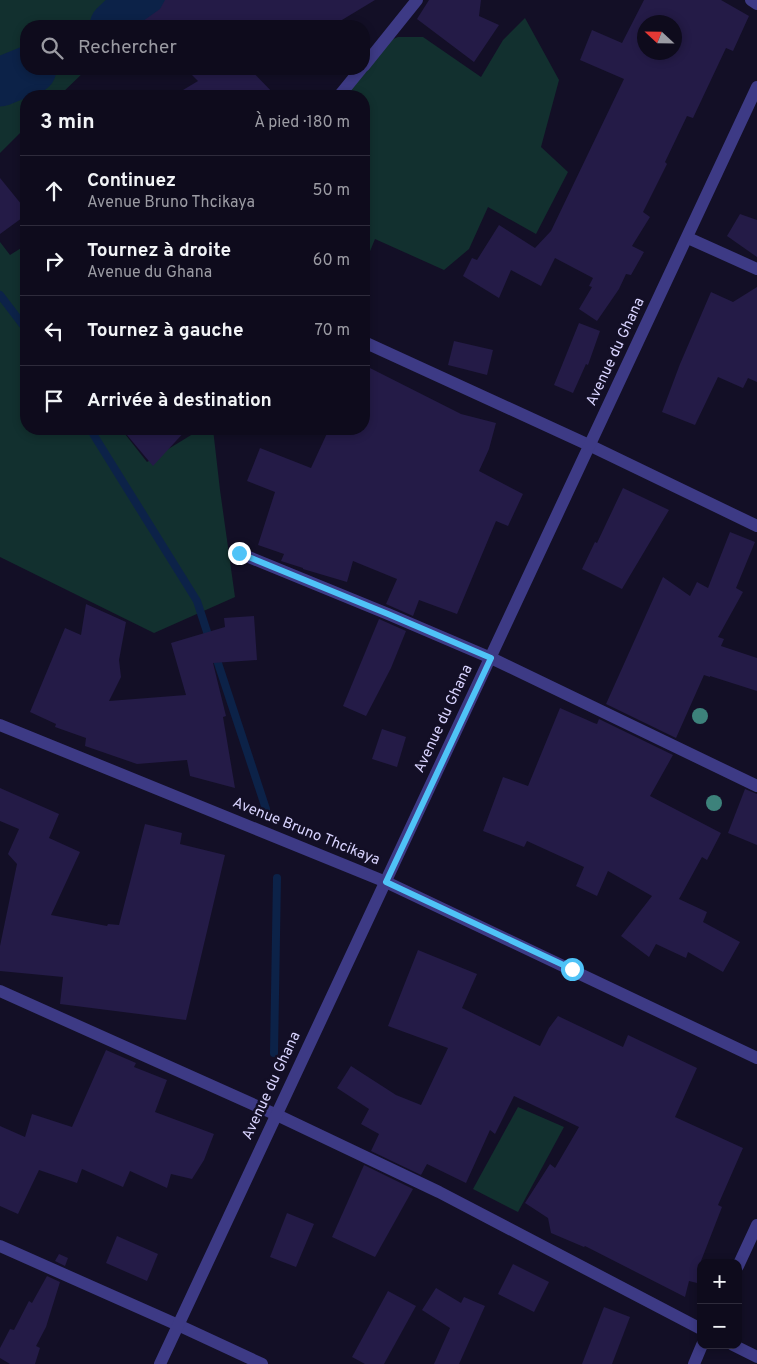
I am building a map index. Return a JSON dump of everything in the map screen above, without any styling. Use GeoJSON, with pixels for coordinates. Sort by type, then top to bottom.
{"type":"FeatureCollection","features":[{"type":"Feature","properties":{"kind":"street"},"geometry":{"type":"LineString","coordinates":[[370,59],[417,0]]}},
{"type":"Feature","properties":{"kind":"street"},"geometry":{"type":"LineString","coordinates":[[750,0],[757,4]]}},
{"type":"Feature","properties":{"kind":"street"},"geometry":{"type":"LineString","coordinates":[[344,90],[356,75]]}},
{"type":"Feature","properties":{"kind":"street","name":"Avenue du Ghana"},"geometry":{"type":"LineString","coordinates":[[160,1364],[591,446],[757,87]]}},
{"type":"Feature","properties":{"kind":"street"},"geometry":{"type":"LineString","coordinates":[[688,238],[757,269]]}},
{"type":"Feature","properties":{"kind":"street"},"geometry":{"type":"LineString","coordinates":[[370,345],[591,446],[757,526]]}},
{"type":"Feature","properties":{"kind":"street"},"geometry":{"type":"LineString","coordinates":[[239,553],[491,658],[757,786]]}},
{"type":"Feature","properties":{"kind":"street","name":"Avenue Bruno Thcikaya"},"geometry":{"type":"LineString","coordinates":[[0,725],[386,882],[757,1058]]}},
{"type":"Feature","properties":{"kind":"street"},"geometry":{"type":"LineString","coordinates":[[0,991],[277,1115],[439,1192],[697,1327]]}},
{"type":"Feature","properties":{"kind":"street"},"geometry":{"type":"LineString","coordinates":[[741,1259],[757,1225]]}},
{"type":"Feature","properties":{"kind":"street"},"geometry":{"type":"LineString","coordinates":[[0,1246],[262,1364]]}},
{"type":"Feature","properties":{"kind":"street"},"geometry":{"type":"LineString","coordinates":[[694,1364],[700,1349]]}},
{"type":"Feature","properties":{"kind":"street"},"geometry":{"type":"LineString","coordinates":[[741,1349],[757,1357]]}},
{"type":"Feature","properties":{"kind":"green space"},"geometry":{"type":"Polygon","coordinates":[[[0,0],[159,0],[138,20],[20,20],[20,75],[81,75],[65,90],[20,90],[20,133],[0,153],[0,0]]]}},
{"type":"Feature","properties":{"kind":"green space"},"geometry":{"type":"Polygon","coordinates":[[[525,18],[559,80],[541,147],[568,172],[536,234],[488,207],[469,249],[444,270],[375,239],[370,251],[370,90],[343,90],[355,75],[370,75],[370,56],[379,45],[398,37],[423,37],[481,77],[503,40],[525,18]]]}},
{"type":"Feature","properties":{"kind":"green space"},"geometry":{"type":"Polygon","coordinates":[[[0,242],[10,255],[20,249],[20,435],[126,435],[147,462],[191,435],[214,435],[235,597],[154,633],[0,557],[0,242]]]}},
{"type":"Feature","properties":{"kind":"green space"},"geometry":{"type":"Polygon","coordinates":[[[518,1107],[564,1127],[518,1212],[473,1189],[518,1107]]]}},
{"type":"Feature","properties":{"kind":"building"},"geometry":{"type":"Polygon","coordinates":[[[165,0],[375,0],[342,20],[144,20],[160,9],[165,0]]]}},
{"type":"Feature","properties":{"kind":"building"},"geometry":{"type":"Polygon","coordinates":[[[429,0],[481,0],[479,16],[499,25],[474,62],[417,19],[429,0]]]}},
{"type":"Feature","properties":{"kind":"building"},"geometry":{"type":"Polygon","coordinates":[[[644,0],[721,0],[749,16],[733,51],[726,48],[693,118],[687,116],[665,162],[667,164],[643,212],[650,217],[632,246],[644,252],[631,275],[626,274],[619,289],[597,321],[579,309],[592,287],[589,286],[593,278],[555,258],[541,286],[511,270],[499,298],[463,276],[472,258],[477,260],[499,225],[535,248],[551,231],[624,79],[580,60],[592,30],[622,43],[644,0]]]}},
{"type":"Feature","properties":{"kind":"building"},"geometry":{"type":"Polygon","coordinates":[[[192,75],[256,75],[270,90],[183,90],[198,81],[192,75]]]}},
{"type":"Feature","properties":{"kind":"building"},"geometry":{"type":"Polygon","coordinates":[[[0,178],[20,203],[20,219],[0,234],[0,178]]]}},
{"type":"Feature","properties":{"kind":"building"},"geometry":{"type":"Polygon","coordinates":[[[740,214],[757,220],[757,257],[727,236],[740,214]]]}},
{"type":"Feature","properties":{"kind":"building"},"geometry":{"type":"Polygon","coordinates":[[[757,287],[757,382],[748,378],[743,388],[718,377],[695,425],[662,412],[711,292],[733,302],[757,287]]]}},
{"type":"Feature","properties":{"kind":"building"},"geometry":{"type":"Polygon","coordinates":[[[579,323],[600,331],[588,365],[586,364],[573,393],[554,385],[579,323]]]}},
{"type":"Feature","properties":{"kind":"building"},"geometry":{"type":"Polygon","coordinates":[[[454,341],[493,350],[487,375],[448,365],[454,341]]]}},
{"type":"Feature","properties":{"kind":"building"},"geometry":{"type":"Polygon","coordinates":[[[370,368],[461,414],[496,423],[489,449],[479,471],[523,494],[508,526],[496,521],[457,614],[419,600],[413,616],[386,604],[397,579],[353,561],[347,582],[281,561],[284,554],[258,545],[275,492],[247,481],[260,448],[311,468],[326,435],[370,435],[370,368]]]}},
{"type":"Feature","properties":{"kind":"building"},"geometry":{"type":"Polygon","coordinates":[[[127,435],[181,435],[153,466],[127,435]]]}},
{"type":"Feature","properties":{"kind":"building"},"geometry":{"type":"Polygon","coordinates":[[[623,488],[669,510],[622,589],[582,569],[595,542],[597,543],[623,488]]]}},
{"type":"Feature","properties":{"kind":"building"},"geometry":{"type":"Polygon","coordinates":[[[730,532],[755,542],[736,588],[743,592],[718,637],[724,639],[721,646],[757,658],[757,691],[704,675],[676,738],[606,704],[663,577],[690,596],[697,582],[708,588],[730,532]]]}},
{"type":"Feature","properties":{"kind":"building"},"geometry":{"type":"Polygon","coordinates":[[[86,604],[126,622],[119,660],[121,677],[109,701],[186,695],[171,643],[225,627],[224,618],[254,616],[257,660],[213,663],[226,716],[223,717],[235,788],[190,776],[187,760],[137,764],[85,746],[86,738],[55,727],[56,724],[30,712],[65,628],[81,635],[86,604]]]}},
{"type":"Feature","properties":{"kind":"building"},"geometry":{"type":"Polygon","coordinates":[[[379,619],[406,631],[391,668],[366,716],[343,706],[379,619]]]}},
{"type":"Feature","properties":{"kind":"building"},"geometry":{"type":"Polygon","coordinates":[[[560,708],[597,724],[599,719],[673,755],[650,796],[721,833],[707,860],[702,857],[679,899],[707,912],[703,922],[740,942],[723,972],[688,952],[686,958],[656,944],[649,957],[621,936],[652,896],[608,871],[597,896],[576,886],[584,867],[527,841],[524,847],[483,831],[503,777],[528,786],[560,708]]]}},
{"type":"Feature","properties":{"kind":"building"},"geometry":{"type":"Polygon","coordinates":[[[382,729],[406,737],[397,767],[372,759],[382,729]]]}},
{"type":"Feature","properties":{"kind":"building"},"geometry":{"type":"Polygon","coordinates":[[[0,788],[59,814],[49,838],[80,852],[51,915],[107,926],[108,924],[119,925],[145,824],[182,833],[180,844],[225,855],[186,1020],[60,1004],[63,977],[0,971],[0,946],[17,864],[8,854],[19,829],[0,821],[0,788]]]}},
{"type":"Feature","properties":{"kind":"building"},"geometry":{"type":"Polygon","coordinates":[[[745,789],[757,794],[757,845],[728,833],[745,789]]]}},
{"type":"Feature","properties":{"kind":"building"},"geometry":{"type":"Polygon","coordinates":[[[418,950],[477,974],[462,1008],[540,1046],[549,1028],[558,1016],[623,1047],[628,1035],[697,1068],[675,1117],[743,1148],[718,1205],[722,1207],[702,1259],[697,1259],[697,1283],[689,1281],[685,1297],[585,1246],[551,1233],[548,1218],[525,1203],[550,1164],[555,1168],[579,1127],[514,1096],[495,1134],[490,1130],[466,1183],[427,1164],[421,1175],[371,1151],[379,1134],[361,1124],[369,1109],[337,1088],[351,1066],[396,1095],[421,1105],[448,1048],[388,1026],[418,950]]]}},
{"type":"Feature","properties":{"kind":"building"},"geometry":{"type":"Polygon","coordinates":[[[106,1050],[136,1063],[134,1067],[167,1080],[155,1112],[214,1134],[204,1160],[192,1179],[171,1174],[167,1188],[130,1171],[123,1187],[82,1169],[77,1183],[39,1170],[18,1214],[0,1206],[0,1126],[25,1137],[32,1114],[72,1127],[106,1050]]]}},
{"type":"Feature","properties":{"kind":"building"},"geometry":{"type":"Polygon","coordinates":[[[364,1165],[413,1189],[375,1257],[332,1237],[364,1165]]]}},
{"type":"Feature","properties":{"kind":"building"},"geometry":{"type":"Polygon","coordinates":[[[287,1213],[314,1224],[296,1267],[270,1257],[287,1213]]]}},
{"type":"Feature","properties":{"kind":"building"},"geometry":{"type":"Polygon","coordinates":[[[117,1236],[158,1254],[147,1281],[106,1263],[117,1236]]]}},
{"type":"Feature","properties":{"kind":"building"},"geometry":{"type":"Polygon","coordinates":[[[59,1254],[68,1258],[65,1266],[55,1261],[59,1254]]]}},
{"type":"Feature","properties":{"kind":"building"},"geometry":{"type":"Polygon","coordinates":[[[513,1264],[549,1282],[534,1312],[498,1294],[513,1264]]]}},
{"type":"Feature","properties":{"kind":"building"},"geometry":{"type":"Polygon","coordinates":[[[47,1276],[60,1282],[46,1327],[36,1346],[40,1348],[35,1364],[10,1364],[0,1358],[0,1348],[10,1329],[14,1330],[29,1301],[32,1303],[47,1276]]]}},
{"type":"Feature","properties":{"kind":"building"},"geometry":{"type":"Polygon","coordinates":[[[436,1288],[461,1303],[464,1297],[485,1306],[459,1364],[434,1364],[450,1328],[422,1310],[436,1288]]]}},
{"type":"Feature","properties":{"kind":"building"},"geometry":{"type":"Polygon","coordinates":[[[388,1291],[416,1306],[384,1364],[365,1364],[352,1357],[388,1291]]]}},
{"type":"Feature","properties":{"kind":"building"},"geometry":{"type":"Polygon","coordinates":[[[604,1307],[630,1317],[612,1364],[582,1364],[604,1307]]]}},
{"type":"Feature","properties":{"kind":"waterway"},"geometry":{"type":"LineString","coordinates":[[120,20],[141,0]]}},
{"type":"Feature","properties":{"kind":"waterway"},"geometry":{"type":"LineString","coordinates":[[0,82],[20,74]]}},
{"type":"Feature","properties":{"kind":"waterway"},"geometry":{"type":"LineString","coordinates":[[0,295],[20,321]]}},
{"type":"Feature","properties":{"kind":"waterway"},"geometry":{"type":"LineString","coordinates":[[94,435],[197,601],[210,641]]}},
{"type":"Feature","properties":{"kind":"waterway"},"geometry":{"type":"LineString","coordinates":[[215,654],[266,809]]}},
{"type":"Feature","properties":{"kind":"waterway"},"geometry":{"type":"LineString","coordinates":[[274,1053],[277,878]]}},
{"type":"Feature","properties":{"kind":"route"},"geometry":{"type":"LineString","coordinates":[[239,553],[491,658],[386,882],[572,969]]}}]}
